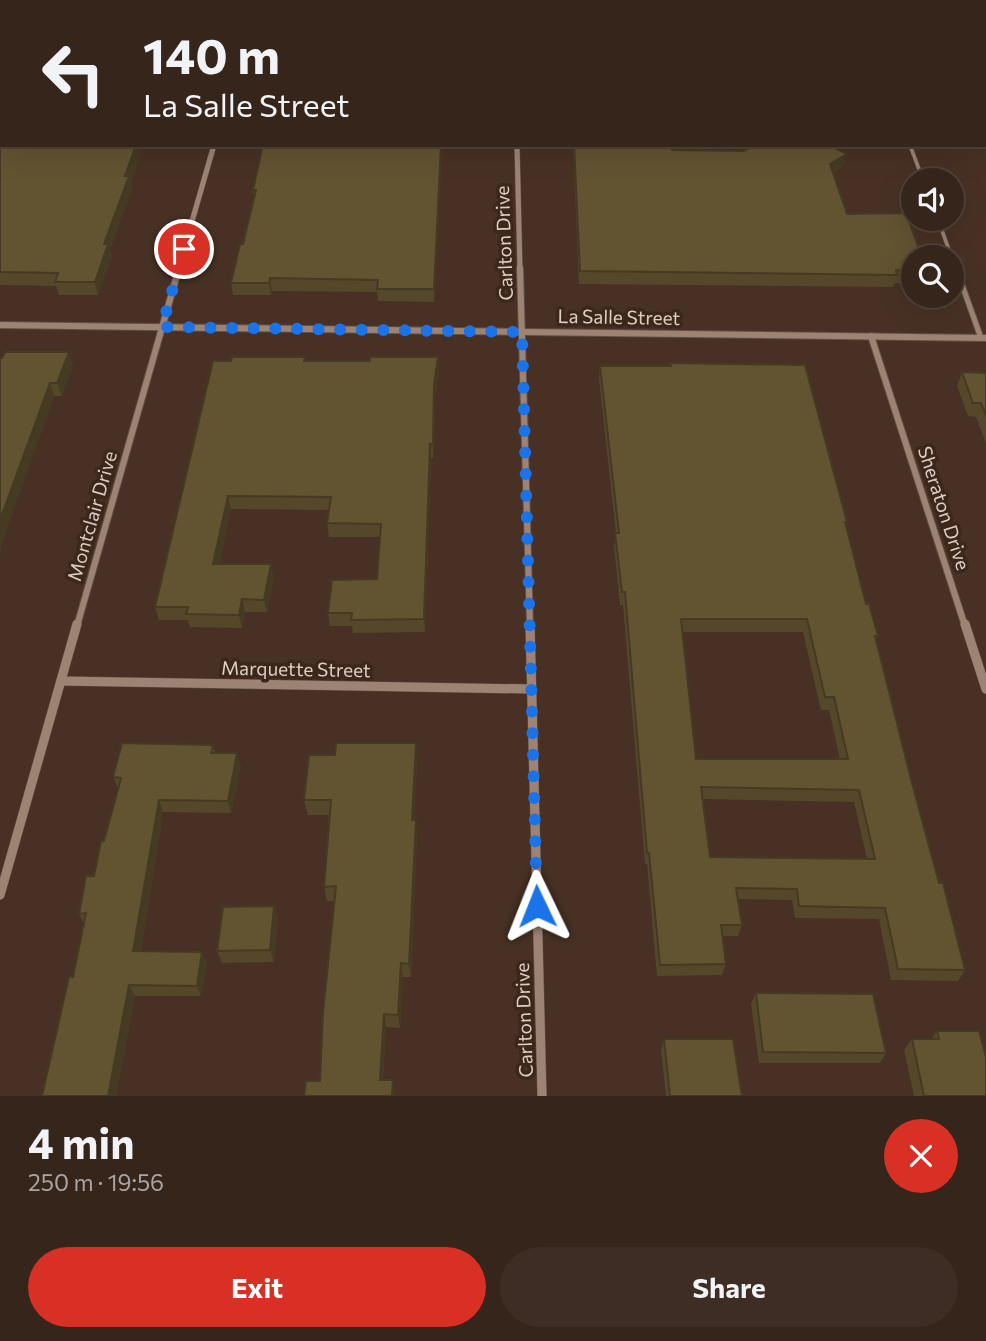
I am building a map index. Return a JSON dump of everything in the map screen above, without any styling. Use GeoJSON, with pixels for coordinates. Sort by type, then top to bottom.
{"type":"FeatureCollection","features":[{"type":"Feature","properties":{"kind":"street","name":"Montclair Drive"},"geometry":{"type":"LineString","coordinates":[[0,895],[213,147]]}},
{"type":"Feature","properties":{"kind":"street","name":"Carlton Drive"},"geometry":{"type":"LineString","coordinates":[[517,147],[542,1096]]}},
{"type":"Feature","properties":{"kind":"street","name":"La Salle Street"},"geometry":{"type":"LineString","coordinates":[[0,325],[984,338]]}},
{"type":"Feature","properties":{"kind":"street","name":"Sheraton Drive"},"geometry":{"type":"LineString","coordinates":[[871,336],[986,690]]}},
{"type":"Feature","properties":{"kind":"street","name":"Marquette Street"},"geometry":{"type":"LineString","coordinates":[[61,681],[531,689]]}},
{"type":"Feature","properties":{"kind":"lane"},"geometry":{"type":"LineString","coordinates":[[911,147],[919,168]]}},
{"type":"Feature","properties":{"kind":"lane"},"geometry":{"type":"LineString","coordinates":[[943,231],[984,338]]}},
{"type":"Feature","properties":{"kind":"building"},"geometry":{"type":"Polygon","coordinates":[[[0,147],[135,147],[125,176],[129,176],[104,244],[108,244],[95,282],[55,282],[58,273],[0,272],[0,147]]]}},
{"type":"Feature","properties":{"kind":"building"},"geometry":{"type":"Polygon","coordinates":[[[263,147],[441,147],[434,289],[377,289],[378,280],[270,278],[269,283],[231,283],[256,190],[253,190],[263,147]]]}},
{"type":"Feature","properties":{"kind":"building"},"geometry":{"type":"Polygon","coordinates":[[[574,147],[671,147],[672,150],[744,151],[751,147],[833,147],[847,154],[830,164],[847,214],[901,213],[901,231],[913,231],[918,245],[901,245],[901,270],[896,270],[897,275],[580,271],[574,147]]]}},
{"type":"Feature","properties":{"kind":"building"},"geometry":{"type":"Polygon","coordinates":[[[5,352],[69,352],[57,383],[50,383],[0,520],[0,358],[5,352]]]}},
{"type":"Feature","properties":{"kind":"building"},"geometry":{"type":"Polygon","coordinates":[[[232,357],[305,357],[304,361],[370,361],[370,357],[438,357],[434,384],[433,444],[430,444],[424,619],[351,620],[352,613],[328,613],[332,580],[377,579],[381,524],[327,523],[331,497],[228,496],[213,564],[271,564],[264,600],[242,599],[239,615],[186,614],[188,607],[155,607],[213,361],[231,361],[232,357]]]}},
{"type":"Feature","properties":{"kind":"building"},"geometry":{"type":"Polygon","coordinates":[[[670,363],[805,365],[866,604],[869,604],[878,636],[875,636],[912,783],[939,883],[943,883],[965,970],[898,969],[885,908],[799,906],[797,889],[736,888],[742,925],[721,925],[726,964],[660,965],[647,853],[625,592],[622,592],[615,533],[619,533],[600,366],[671,366],[670,363]],[[681,619],[696,759],[848,759],[834,697],[825,697],[807,619],[681,619]],[[701,787],[710,857],[875,859],[859,790],[701,787]]]}},
{"type":"Feature","properties":{"kind":"building"},"geometry":{"type":"Polygon","coordinates":[[[962,372],[986,373],[986,416],[981,403],[973,403],[962,372]]]}},
{"type":"Feature","properties":{"kind":"building"},"geometry":{"type":"Polygon","coordinates":[[[122,743],[213,745],[211,753],[237,753],[228,801],[159,800],[133,951],[202,952],[197,986],[129,985],[108,1096],[42,1096],[69,977],[73,977],[86,913],[79,914],[86,876],[94,876],[101,841],[104,841],[121,778],[113,777],[122,743]]]}},
{"type":"Feature","properties":{"kind":"building"},"geometry":{"type":"Polygon","coordinates":[[[336,743],[416,743],[412,820],[416,820],[409,964],[401,963],[398,1015],[384,1014],[380,1080],[393,1080],[392,1096],[304,1096],[306,1081],[320,1081],[323,1013],[336,886],[324,887],[331,800],[304,800],[309,755],[335,755],[336,743]]]}},
{"type":"Feature","properties":{"kind":"building"},"geometry":{"type":"Polygon","coordinates":[[[274,906],[270,950],[217,951],[223,907],[274,906]]]}},
{"type":"Feature","properties":{"kind":"building"},"geometry":{"type":"Polygon","coordinates":[[[756,993],[873,994],[886,1053],[763,1052],[756,993]]]}},
{"type":"Feature","properties":{"kind":"building"},"geometry":{"type":"Polygon","coordinates":[[[937,1031],[979,1031],[986,1057],[986,1096],[924,1096],[912,1039],[939,1039],[937,1031]]]}},
{"type":"Feature","properties":{"kind":"building"},"geometry":{"type":"Polygon","coordinates":[[[664,1039],[733,1039],[742,1096],[670,1096],[664,1039]]]}},
{"type":"Feature","properties":{"kind":"route"},"geometry":{"type":"LineString","coordinates":[[184,249],[162,327],[522,332],[537,906]]}}]}
